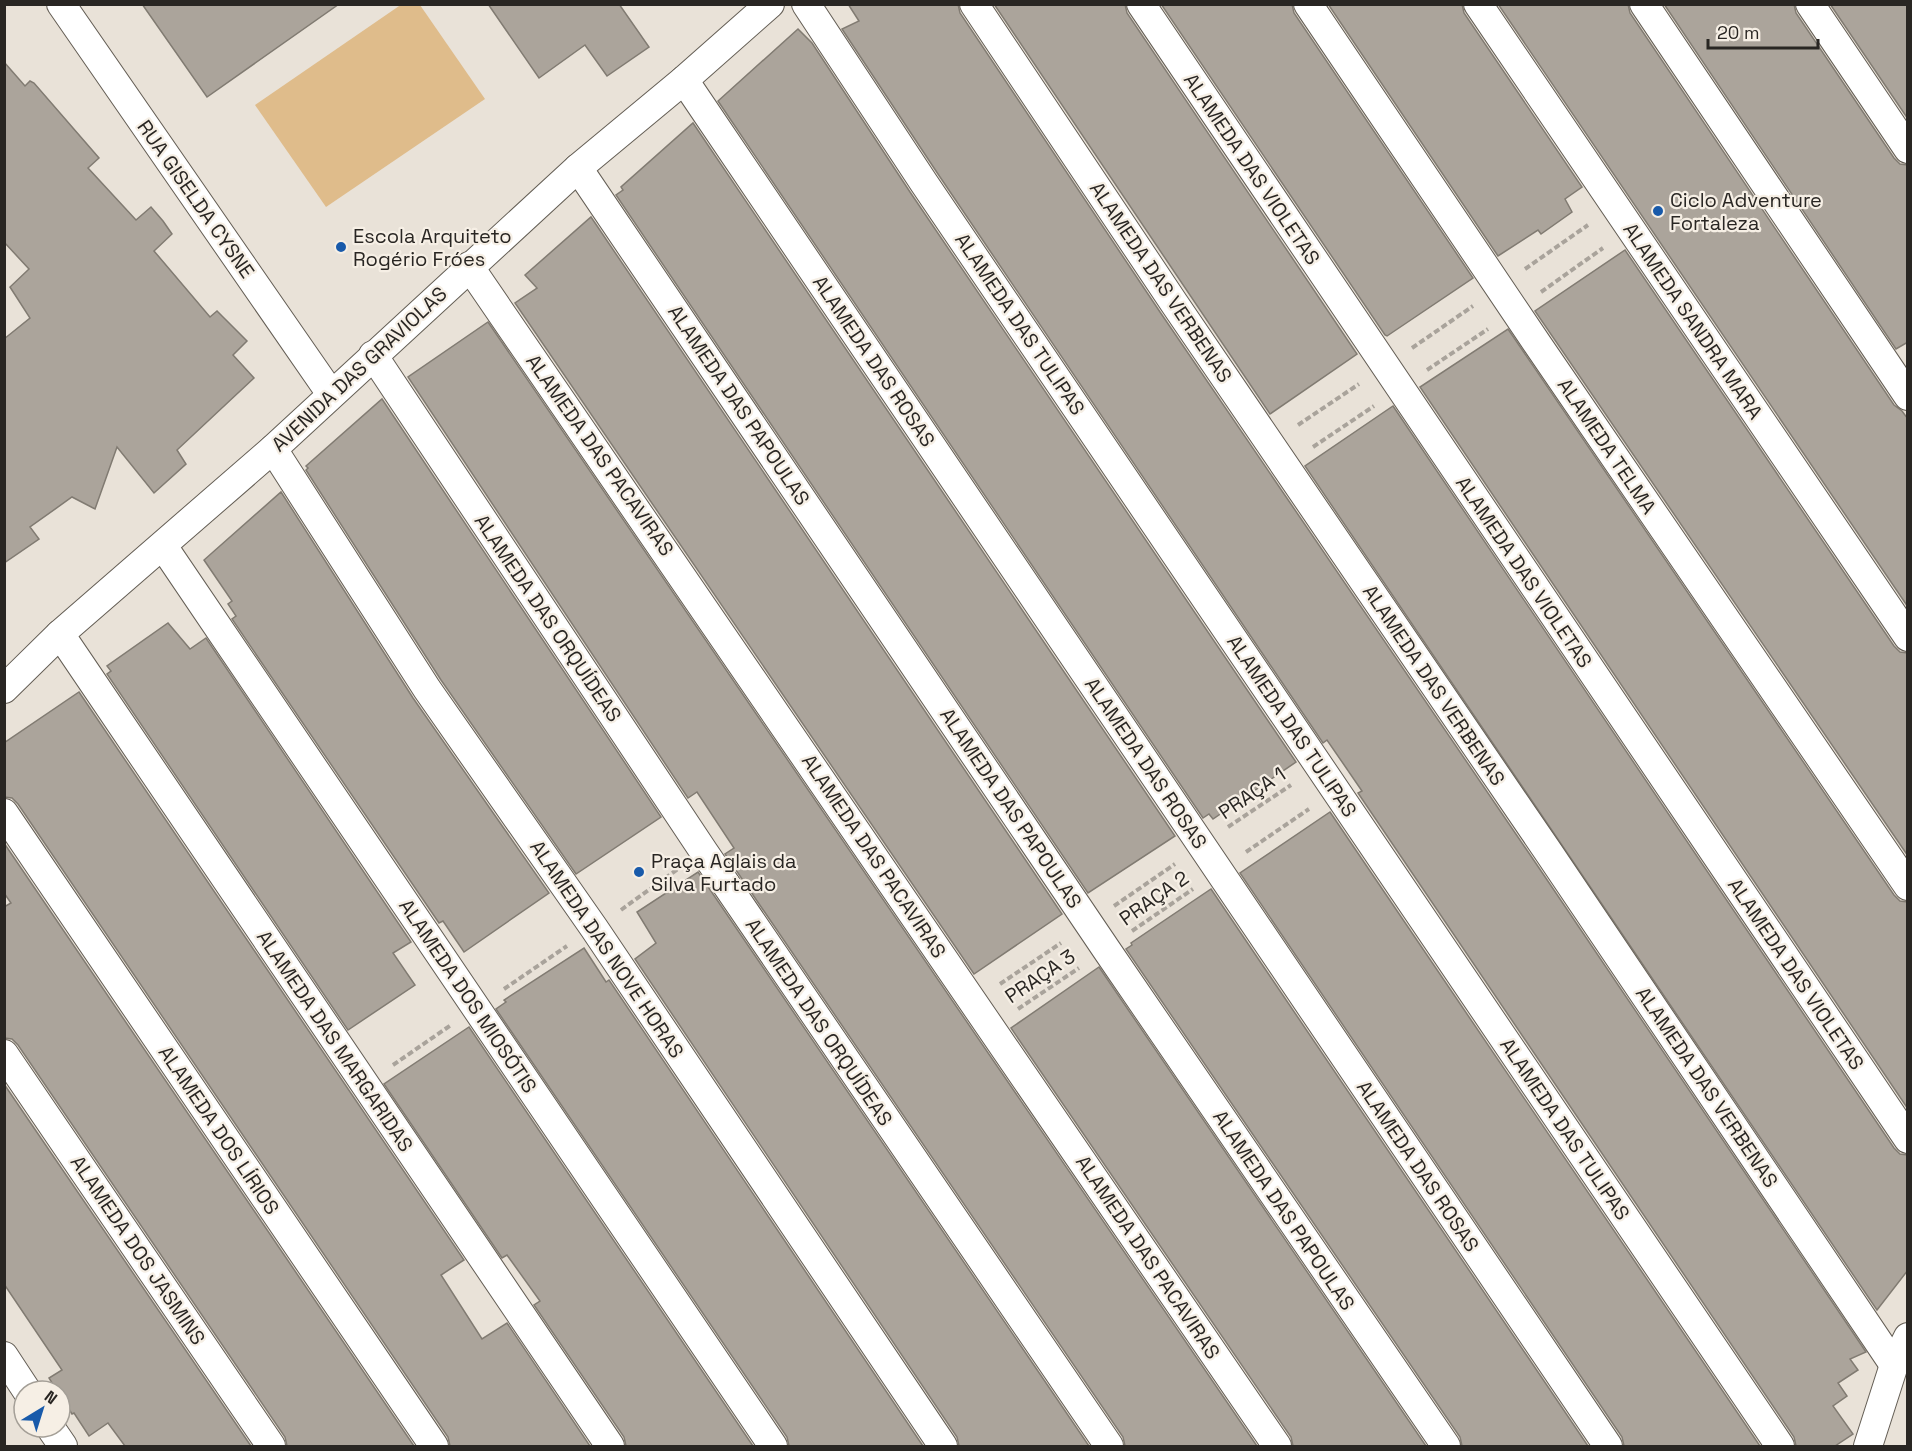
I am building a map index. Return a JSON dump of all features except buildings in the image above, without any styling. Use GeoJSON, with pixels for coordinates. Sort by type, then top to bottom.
{"type":"FeatureCollection","features":[{"type":"Feature","properties":{"kind":"street","name":"RUA GISELDA CYSNE"},"geometry":{"type":"LineString","coordinates":[[61,4],[331,394]]}},
{"type":"Feature","properties":{"kind":"street","name":"AVENIDA DAS GRAVIOLAS"},"geometry":{"type":"LineString","coordinates":[[4,689],[60,634],[273,449],[578,168],[684,80],[770,4]]}},
{"type":"Feature","properties":{"kind":"street","name":"ALAMEDA DAS TULIPAS"},"geometry":{"type":"LineString","coordinates":[[807,4],[931,193],[1780,1446]]}},
{"type":"Feature","properties":{"kind":"street","name":"ALAMEDA DAS VERBENAS"},"geometry":{"type":"LineString","coordinates":[[974,4],[1894,1365]]}},
{"type":"Feature","properties":{"kind":"street","name":"ALAMEDA DAS VIOLETAS"},"geometry":{"type":"LineString","coordinates":[[1141,4],[1908,1139]]}},
{"type":"Feature","properties":{"kind":"street","name":"ALAMEDA TELMA"},"geometry":{"type":"LineString","coordinates":[[1308,4],[1908,886]]}},
{"type":"Feature","properties":{"kind":"street","name":"ALAMEDA SANDRA MARA"},"geometry":{"type":"LineString","coordinates":[[1478,4],[1908,637]]}},
{"type":"Feature","properties":{"kind":"street"},"geometry":{"type":"LineString","coordinates":[[1644,4],[1908,396]]}},
{"type":"Feature","properties":{"kind":"street"},"geometry":{"type":"LineString","coordinates":[[1810,4],[1908,149]]}},
{"type":"Feature","properties":{"kind":"street","name":"ALAMEDA DAS ROSAS"},"geometry":{"type":"LineString","coordinates":[[684,80],[1608,1446]]}},
{"type":"Feature","properties":{"kind":"street","name":"ALAMEDA DAS PAPOULAS"},"geometry":{"type":"LineString","coordinates":[[578,168],[1089,924],[1446,1446]]}},
{"type":"Feature","properties":{"kind":"street","name":"ALAMEDA DAS PACAVIRAS"},"geometry":{"type":"LineString","coordinates":[[469,266],[1277,1446]]}},
{"type":"Feature","properties":{"kind":"street","name":"ALAMEDA DAS ORQUÍDEAS"},"geometry":{"type":"LineString","coordinates":[[373,355],[704,852],[1109,1446]]}},
{"type":"Feature","properties":{"kind":"street","name":"ALAMEDA DAS NOVE HORAS"},"geometry":{"type":"LineString","coordinates":[[273,449],[427,689],[594,928],[943,1446]]}},
{"type":"Feature","properties":{"kind":"street","name":"ALAMEDA DOS MIOSÓTIS"},"geometry":{"type":"LineString","coordinates":[[163,546],[773,1446]]}},
{"type":"Feature","properties":{"kind":"street","name":"ALAMEDA DAS MARGARIDAS"},"geometry":{"type":"LineString","coordinates":[[60,634],[610,1446]]}},
{"type":"Feature","properties":{"kind":"street","name":"ALAMEDA DOS LÍRIOS"},"geometry":{"type":"LineString","coordinates":[[4,813],[434,1446]]}},
{"type":"Feature","properties":{"kind":"street","name":"ALAMEDA DOS JASMINS"},"geometry":{"type":"LineString","coordinates":[[4,1054],[271,1446]]}},
{"type":"Feature","properties":{"kind":"street"},"geometry":{"type":"LineString","coordinates":[[1868,1446],[1894,1365],[1908,1337]]}},
{"type":"Feature","properties":{"kind":"street"},"geometry":{"type":"LineString","coordinates":[[4,1356],[19,1379]]}},
{"type":"Feature","properties":{"kind":"path"},"geometry":{"type":"LineString","coordinates":[[1277,455],[1507,299],[1622,217]]}},
{"type":"Feature","properties":{"kind":"path"},"geometry":{"type":"LineString","coordinates":[[1277,455],[1507,299],[1622,217]]}},
{"type":"Feature","properties":{"kind":"path","name":"PRAÇA 1"},"geometry":{"type":"LineString","coordinates":[[1202,845],[1319,766]]}},
{"type":"Feature","properties":{"kind":"path"},"geometry":{"type":"LineString","coordinates":[[1219,870],[1336,790]]}},
{"type":"Feature","properties":{"kind":"path","name":"PRAÇA 2"},"geometry":{"type":"LineString","coordinates":[[1089,924],[1202,845]]}},
{"type":"Feature","properties":{"kind":"path"},"geometry":{"type":"LineString","coordinates":[[594,928],[704,852]]}},
{"type":"Feature","properties":{"kind":"path","name":"PRAÇA 2"},"geometry":{"type":"LineString","coordinates":[[1106,949],[1219,870]]}},
{"type":"Feature","properties":{"kind":"path","name":"PRAÇA 3"},"geometry":{"type":"LineString","coordinates":[[974,1002],[1089,924]]}},
{"type":"Feature","properties":{"kind":"path","name":"PRAÇA 3"},"geometry":{"type":"LineString","coordinates":[[990,1028],[1106,949]]}},
{"type":"Feature","properties":{"kind":"shaded area"},"geometry":{"type":"Polygon","coordinates":[[[402,4],[420,5],[485,99],[326,207],[255,105],[402,4]]]}},
{"type":"Feature","properties":{"kind":"place","name":"Ciclo Adventure Fortaleza"},"geometry":{"type":"Point","coordinates":[1658,211]}},
{"type":"Feature","properties":{"kind":"place","name":"Escola Arquiteto Rogério Fróes"},"geometry":{"type":"Point","coordinates":[341,247]}},
{"type":"Feature","properties":{"kind":"place","name":"Praça Aglais da Silva Furtado"},"geometry":{"type":"Point","coordinates":[639,872]}}]}
